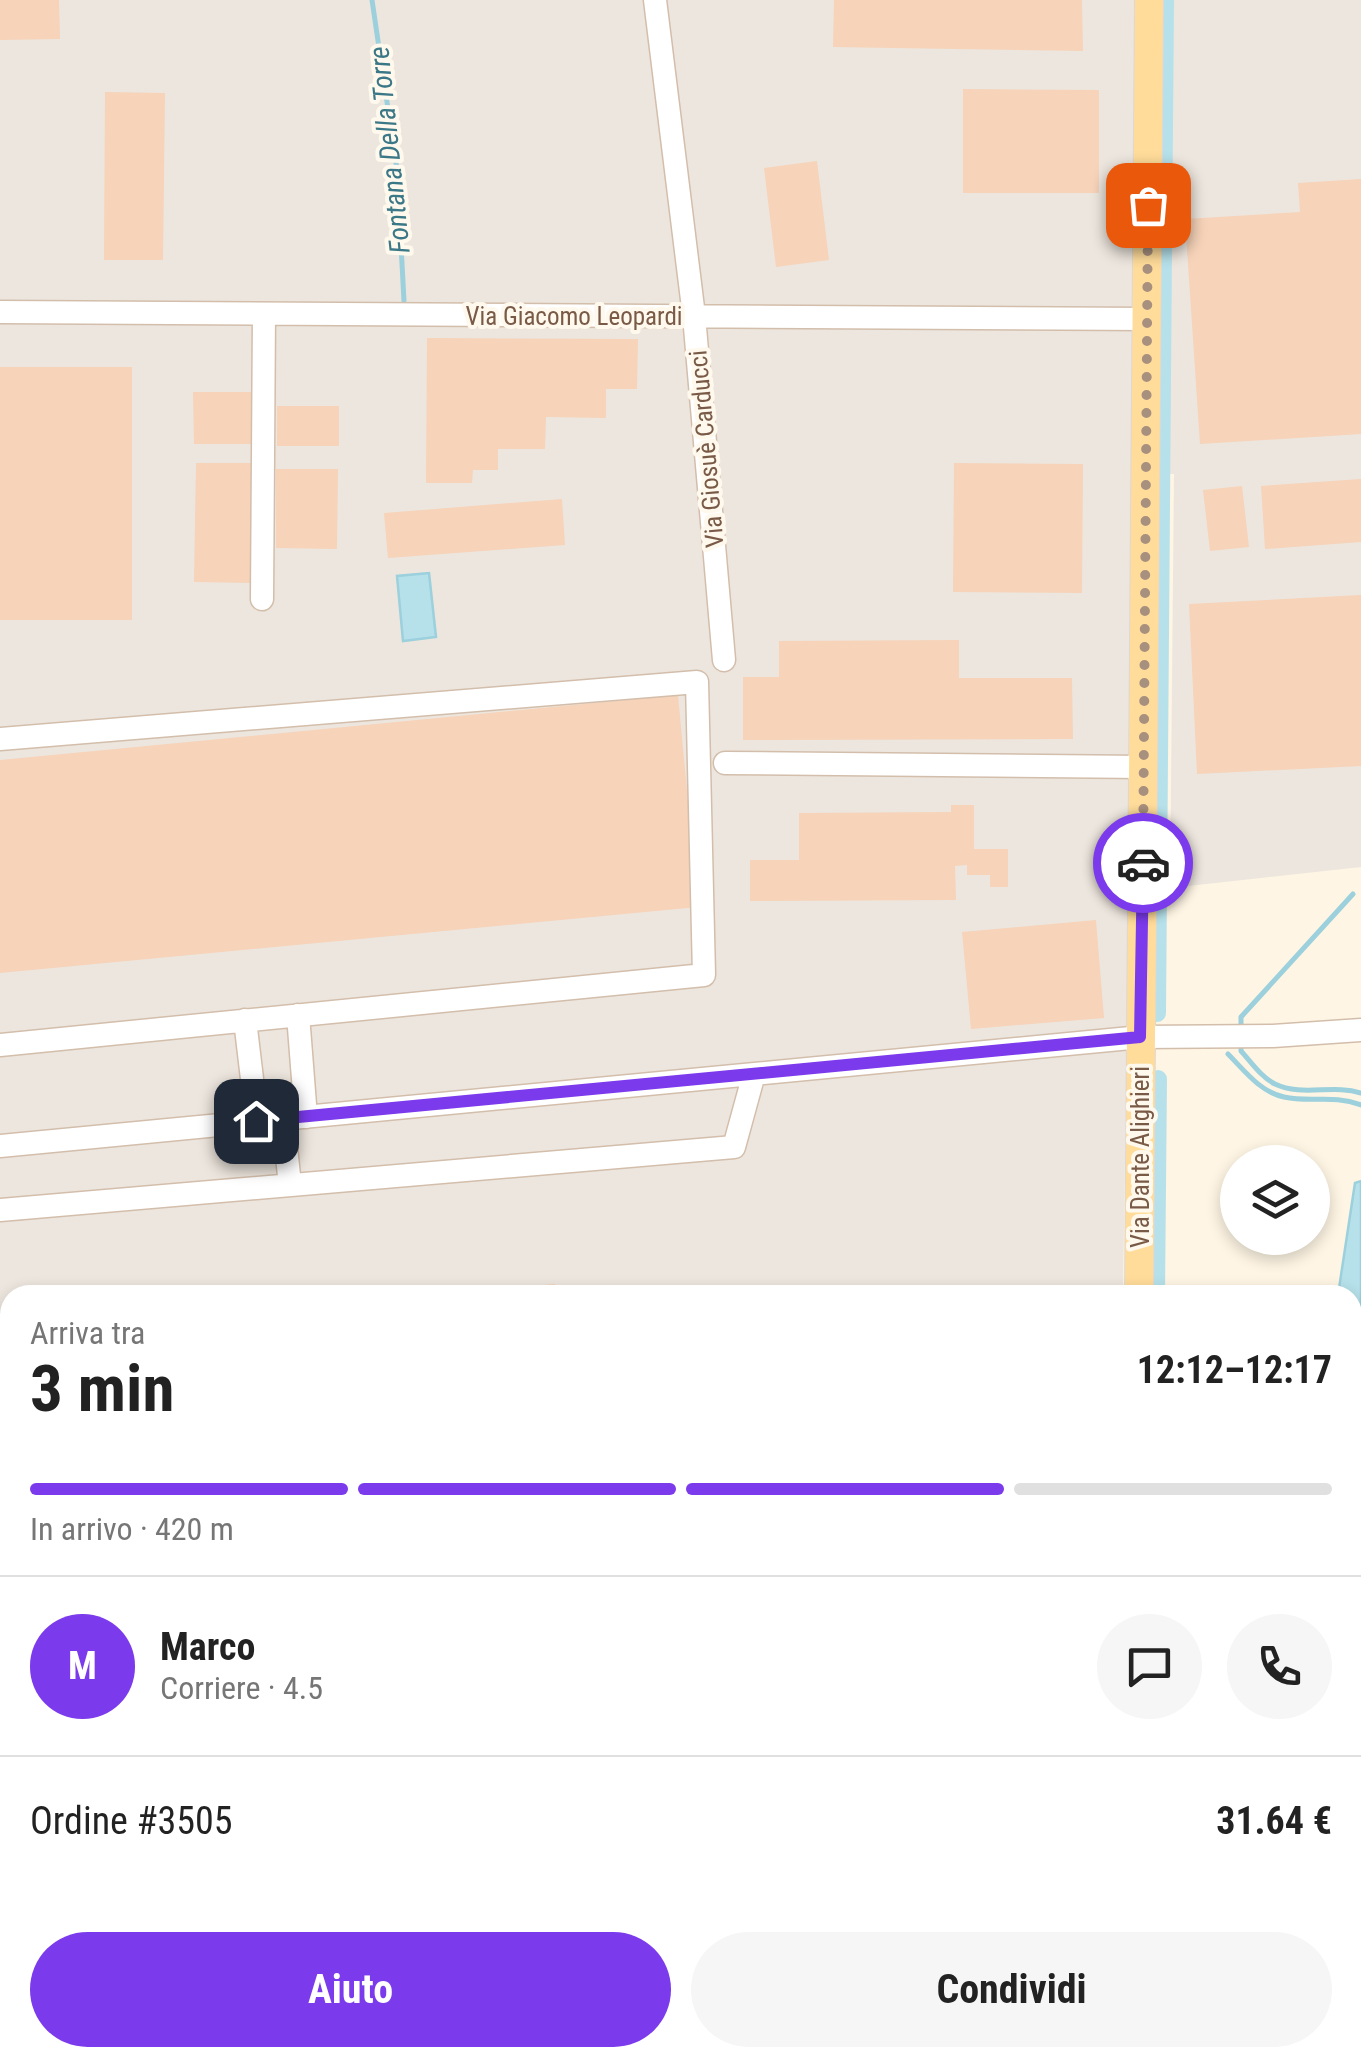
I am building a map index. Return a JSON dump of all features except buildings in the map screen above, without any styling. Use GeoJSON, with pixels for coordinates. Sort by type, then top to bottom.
{"type":"FeatureCollection","features":[{"type":"Feature","properties":{"kind":"main road","name":"Via Dante Alighieri"},"geometry":{"type":"LineString","coordinates":[[1140,1285],[1148,0]]}},
{"type":"Feature","properties":{"kind":"street","name":"Via Giosuè Carducci"},"geometry":{"type":"LineString","coordinates":[[655,0],[694,316],[724,660]]}},
{"type":"Feature","properties":{"kind":"street","name":"Via Giacomo Leopardi"},"geometry":{"type":"LineString","coordinates":[[0,312],[1148,319]]}},
{"type":"Feature","properties":{"kind":"street"},"geometry":{"type":"LineString","coordinates":[[262,599],[264,314]]}},
{"type":"Feature","properties":{"kind":"street"},"geometry":{"type":"LineString","coordinates":[[0,739],[696,682],[704,975],[0,1045]]}},
{"type":"Feature","properties":{"kind":"street"},"geometry":{"type":"LineString","coordinates":[[725,763],[1144,766]]}},
{"type":"Feature","properties":{"kind":"street"},"geometry":{"type":"LineString","coordinates":[[290,1185],[298,1015]]}},
{"type":"Feature","properties":{"kind":"street"},"geometry":{"type":"LineString","coordinates":[[245,1020],[256,1121]]}},
{"type":"Feature","properties":{"kind":"street"},"geometry":{"type":"LineString","coordinates":[[0,1146],[1140,1037],[1361,1030]]}},
{"type":"Feature","properties":{"kind":"street"},"geometry":{"type":"LineString","coordinates":[[0,1210],[734,1147],[754,1074]]}},
{"type":"Feature","properties":{"kind":"shaded area"},"geometry":{"type":"Polygon","coordinates":[[[0,0],[1361,0],[1361,867],[1170,888],[1174,474],[1135,473],[1123,1285],[0,1285],[0,0]]]}},
{"type":"Feature","properties":{"kind":"water"},"geometry":{"type":"Polygon","coordinates":[[[429,573],[436,637],[403,641],[397,576],[429,573]]]}},
{"type":"Feature","properties":{"kind":"water"},"geometry":{"type":"Polygon","coordinates":[[[1361,1181],[1361,1285],[1340,1285],[1355,1183],[1361,1181]]]}},
{"type":"Feature","properties":{"kind":"waterway","name":"Fontana Della Torre"},"geometry":{"type":"LineString","coordinates":[[372,0],[397,170],[404,301]]}},
{"type":"Feature","properties":{"kind":"waterway"},"geometry":{"type":"LineString","coordinates":[[1157,1013],[1165,0]]}},
{"type":"Feature","properties":{"kind":"waterway"},"geometry":{"type":"LineString","coordinates":[[1241,1029],[1241,1017],[1353,894]]}},
{"type":"Feature","properties":{"kind":"waterway"},"geometry":{"type":"LineString","coordinates":[[1241,1045],[1241,1051],[1253,1065],[1275,1084],[1296,1090],[1361,1093]]}},
{"type":"Feature","properties":{"kind":"waterway","name":"Fontana Della Torre"},"geometry":{"type":"LineString","coordinates":[[1228,1054],[1253,1080],[1275,1094],[1361,1105]]}},
{"type":"Feature","properties":{"kind":"waterway"},"geometry":{"type":"LineString","coordinates":[[1156,1285],[1158,1079]]}},
{"type":"Feature","properties":{"kind":"way so far"},"geometry":{"type":"LineString","coordinates":[[1143,863],[1148,205]]}},
{"type":"Feature","properties":{"kind":"route"},"geometry":{"type":"LineString","coordinates":[[256,1121],[1140,1037],[1143,863]]}}]}
